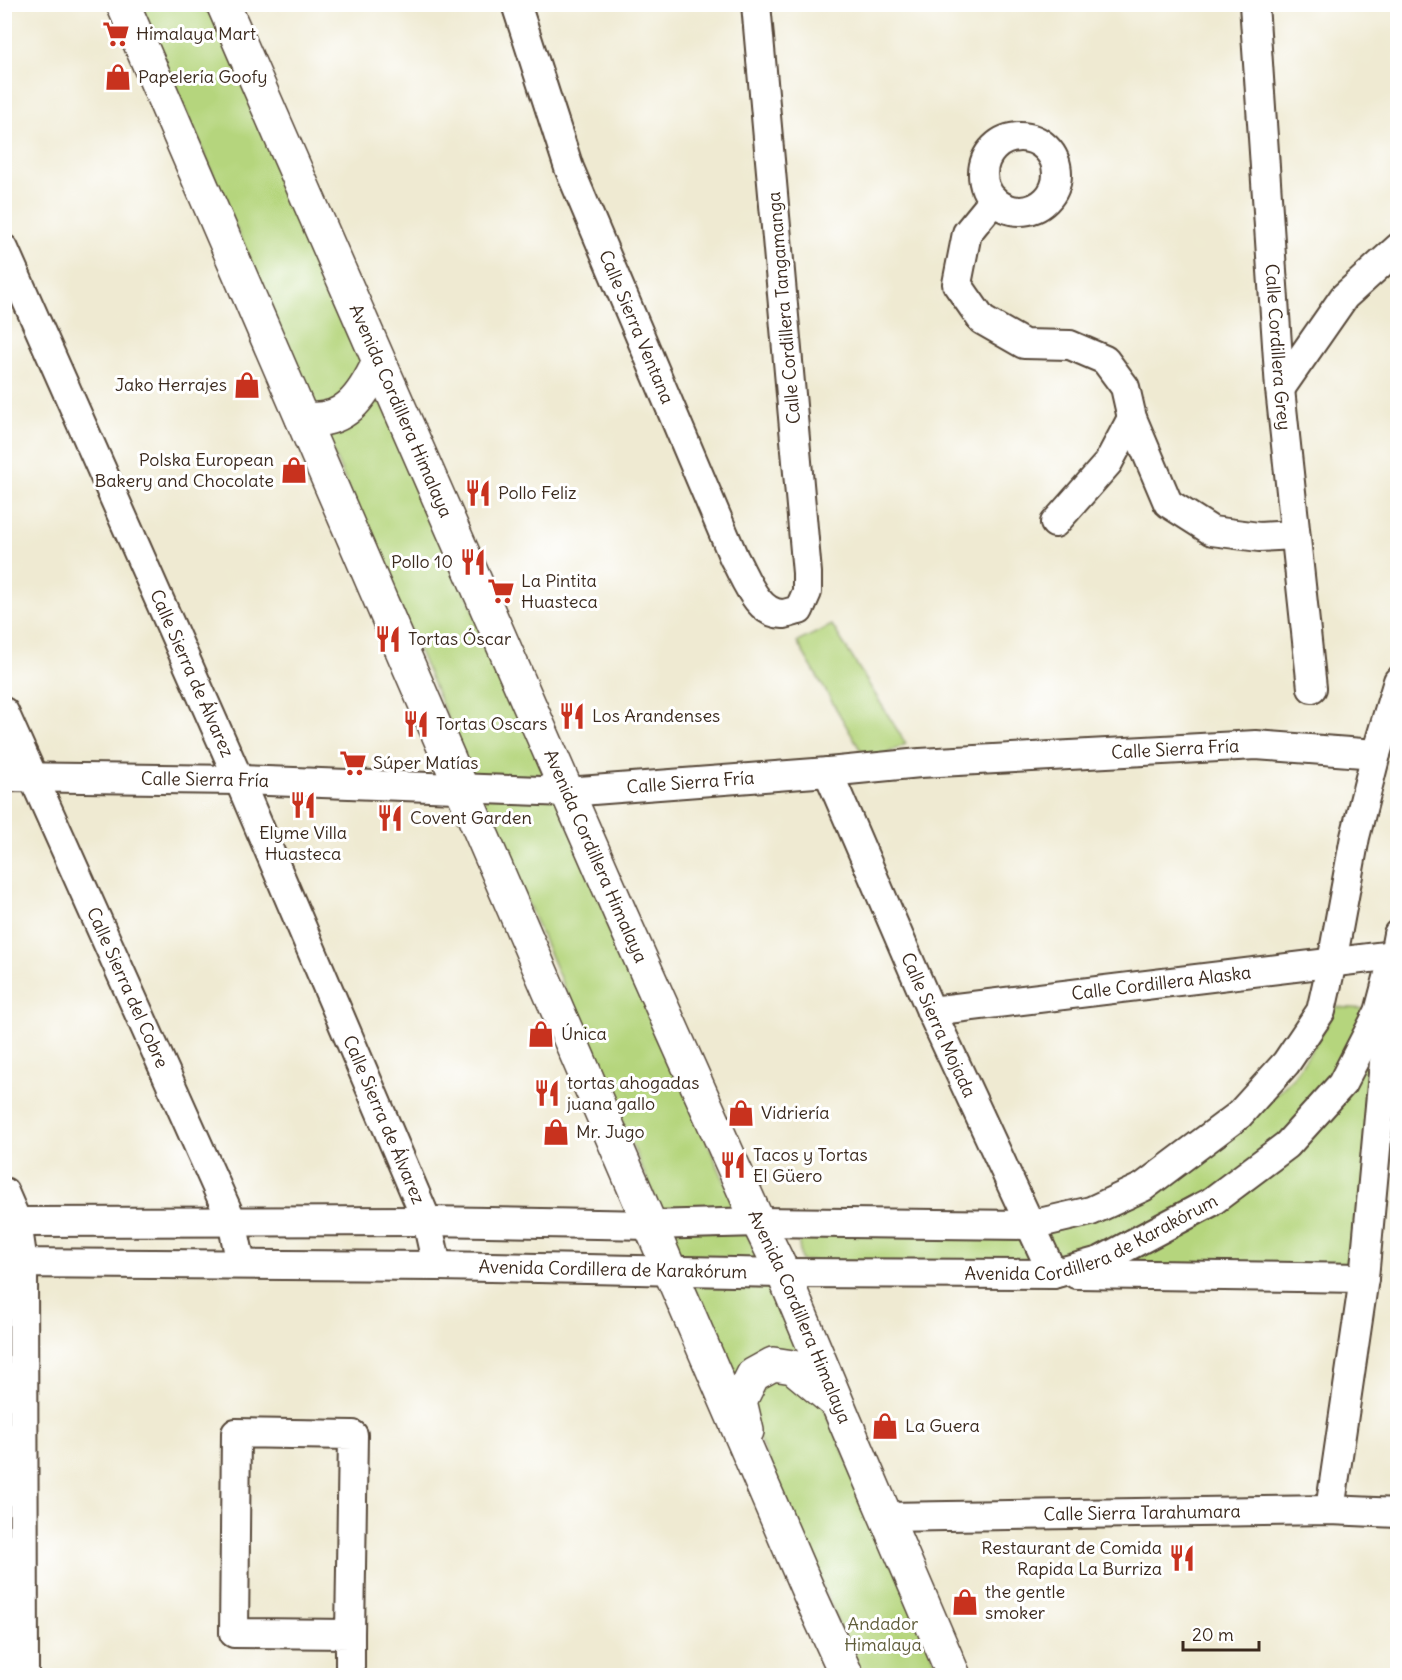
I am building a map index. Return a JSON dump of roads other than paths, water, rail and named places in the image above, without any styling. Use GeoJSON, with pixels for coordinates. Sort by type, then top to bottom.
{"type":"FeatureCollection","features":[{"type":"Feature","properties":{"kind":"main road"},"geometry":{"type":"LineString","coordinates":[[123,4],[847,1676]]}},
{"type":"Feature","properties":{"kind":"main road","name":"Avenida Cordillera Himalaya"},"geometry":{"type":"LineString","coordinates":[[223,4],[567,792],[758,1222],[783,1273],[954,1676]]}},
{"type":"Feature","properties":{"kind":"main road"},"geometry":{"type":"LineString","coordinates":[[302,418],[316,421],[331,419],[353,404],[368,387],[379,362]]}},
{"type":"Feature","properties":{"kind":"main road"},"geometry":{"type":"LineString","coordinates":[[756,1469],[740,1401],[753,1375],[773,1364],[793,1367],[838,1404]]}},
{"type":"Feature","properties":{"kind":"street","name":"Calle Sierra Ventana"},"geometry":{"type":"LineString","coordinates":[[516,4],[569,168],[734,558],[757,599],[770,609],[782,614],[799,610]]}},
{"type":"Feature","properties":{"kind":"street","name":"Calle Cordillera Tangamanga"},"geometry":{"type":"LineString","coordinates":[[756,4],[807,573],[807,592],[799,610]]}},
{"type":"Feature","properties":{"kind":"street","name":"Calle Cordillera Grey"},"geometry":{"type":"LineString","coordinates":[[1254,4],[1280,389],[1312,688]]}},
{"type":"Feature","properties":{"kind":"street"},"geometry":{"type":"LineString","coordinates":[[994,200],[967,233],[957,284],[982,320],[1024,344],[1070,345],[1105,360],[1125,387],[1132,418],[1168,503],[1212,531],[1258,537],[1295,536]]}},
{"type":"Feature","properties":{"kind":"street"},"geometry":{"type":"LineString","coordinates":[[1280,389],[1344,297],[1398,248]]}},
{"type":"Feature","properties":{"kind":"street","name":"Calle Sierra de Álvarez"},"geometry":{"type":"LineString","coordinates":[[4,249],[239,780],[427,1221],[437,1266]]}},
{"type":"Feature","properties":{"kind":"street"},"geometry":{"type":"LineString","coordinates":[[1055,523],[1108,463],[1132,418]]}},
{"type":"Feature","properties":{"kind":"street","name":"Avenida Cordillera de Karakórum"},"geometry":{"type":"LineString","coordinates":[[11,1222],[427,1221],[651,1225],[758,1222],[1031,1225],[1091,1211],[1143,1187],[1239,1115],[1286,1063],[1321,1011],[1355,837],[1376,754],[1398,681]]}},
{"type":"Feature","properties":{"kind":"street","name":"Calle Sierra del Cobre"},"geometry":{"type":"LineString","coordinates":[[4,712],[18,777],[232,1221],[241,1264]]}},
{"type":"Feature","properties":{"kind":"street","name":"Calle Sierra Fría"},"geometry":{"type":"LineString","coordinates":[[18,777],[239,780],[567,792],[920,763],[1256,746],[1376,754]]}},
{"type":"Feature","properties":{"kind":"street","name":"Calle Sierra Mojada"},"geometry":{"type":"LineString","coordinates":[[828,772],[931,1011],[1053,1274]]}},
{"type":"Feature","properties":{"kind":"street"},"geometry":{"type":"LineString","coordinates":[[1330,1510],[1364,1278],[1396,944]]}},
{"type":"Feature","properties":{"kind":"street","name":"Avenida Cordillera de Karakórum"},"geometry":{"type":"LineString","coordinates":[[14,1263],[437,1266],[783,1273],[1053,1274],[1100,1261],[1211,1202],[1287,1145],[1342,1084],[1379,1012],[1396,944]]}},
{"type":"Feature","properties":{"kind":"street","name":"Calle Cordillera Alaska"},"geometry":{"type":"LineString","coordinates":[[931,1011],[1332,962],[1396,944]]}},
{"type":"Feature","properties":{"kind":"street"},"geometry":{"type":"LineString","coordinates":[[4,1192],[11,1222],[14,1263],[24,1676]]}},
{"type":"Feature","properties":{"kind":"street"},"geometry":{"type":"LineString","coordinates":[[1053,1274],[1364,1278]]}},
{"type":"Feature","properties":{"kind":"street"},"geometry":{"type":"LineString","coordinates":[[350,1676],[351,1634],[353,1435],[236,1433],[234,1633],[351,1634]]}},
{"type":"Feature","properties":{"kind":"street","name":"Calle Sierra Tarahumara"},"geometry":{"type":"LineString","coordinates":[[886,1517],[1330,1510],[1398,1513]]}},
{"type":"Feature","properties":{"kind":"place","name":"Himalaya Mart"},"geometry":{"type":"Point","coordinates":[116,34]}},
{"type":"Feature","properties":{"kind":"place","name":"Papelería Goofy"},"geometry":{"type":"Point","coordinates":[118,77]}},
{"type":"Feature","properties":{"kind":"place","name":"Jako Herrajes"},"geometry":{"type":"Point","coordinates":[247,385]}},
{"type":"Feature","properties":{"kind":"place","name":"Polska European Bakery and Chocolate"},"geometry":{"type":"Point","coordinates":[294,470]}},
{"type":"Feature","properties":{"kind":"place","name":"Pollo Feliz"},"geometry":{"type":"Point","coordinates":[478,493]}},
{"type":"Feature","properties":{"kind":"place","name":"Pollo 10"},"geometry":{"type":"Point","coordinates":[473,562]}},
{"type":"Feature","properties":{"kind":"place","name":"La Pintita Huasteca"},"geometry":{"type":"Point","coordinates":[501,591]}},
{"type":"Feature","properties":{"kind":"place","name":"Tortas Óscar"},"geometry":{"type":"Point","coordinates":[388,639]}},
{"type":"Feature","properties":{"kind":"place","name":"Los Arandenses"},"geometry":{"type":"Point","coordinates":[572,716]}},
{"type":"Feature","properties":{"kind":"place","name":"Tortas Oscars"},"geometry":{"type":"Point","coordinates":[416,724]}},
{"type":"Feature","properties":{"kind":"place","name":"Súper Matías"},"geometry":{"type":"Point","coordinates":[353,763]}},
{"type":"Feature","properties":{"kind":"place","name":"Elyme Villa Huasteca"},"geometry":{"type":"Point","coordinates":[303,805]}},
{"type":"Feature","properties":{"kind":"place","name":"Covent Garden"},"geometry":{"type":"Point","coordinates":[390,818]}},
{"type":"Feature","properties":{"kind":"place","name":"Única"},"geometry":{"type":"Point","coordinates":[541,1034]}},
{"type":"Feature","properties":{"kind":"place","name":"tortas ahogadas juana gallo"},"geometry":{"type":"Point","coordinates":[547,1093]}},
{"type":"Feature","properties":{"kind":"place","name":"Vidriería"},"geometry":{"type":"Point","coordinates":[741,1113]}},
{"type":"Feature","properties":{"kind":"place","name":"Mr. Jugo"},"geometry":{"type":"Point","coordinates":[556,1132]}},
{"type":"Feature","properties":{"kind":"place","name":"Tacos y Tortas El Güero"},"geometry":{"type":"Point","coordinates":[733,1165]}},
{"type":"Feature","properties":{"kind":"place","name":"La Guera"},"geometry":{"type":"Point","coordinates":[885,1426]}},
{"type":"Feature","properties":{"kind":"place","name":"Restaurant de Comida Rapida La Burriza"},"geometry":{"type":"Point","coordinates":[1182,1558]}},
{"type":"Feature","properties":{"kind":"place","name":"the gentle smoker"},"geometry":{"type":"Point","coordinates":[965,1602]}},
{"type":"Feature","properties":{"kind":"park label","name":"Andador Himalaya"},"geometry":{"type":"Point","coordinates":[883,1634]}}]}
